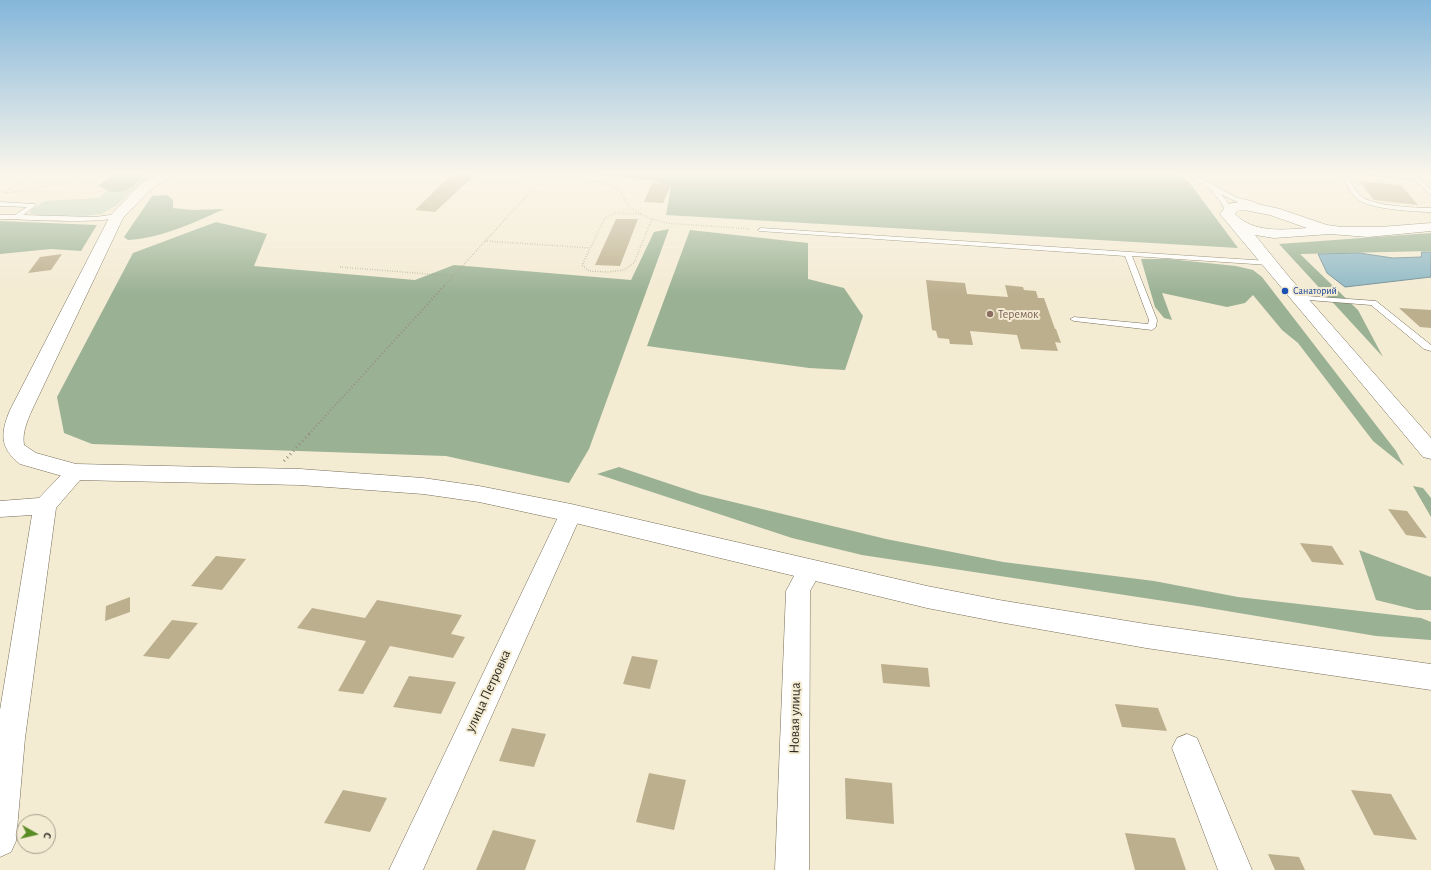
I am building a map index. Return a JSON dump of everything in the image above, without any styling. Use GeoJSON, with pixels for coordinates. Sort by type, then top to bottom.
{"type":"FeatureCollection","features":[{"type":"Feature","properties":{"kind":"main road"},"geometry":{"type":"LineString","coordinates":[[119,213],[116,216],[14,426],[12,438],[14,447],[20,454],[39,463],[76,472],[270,476],[356,480],[423,486],[520,501],[927,597],[1146,636],[1431,677]]}},
{"type":"Feature","properties":{"kind":"main road"},"geometry":{"type":"LineString","coordinates":[[1227,213],[1230,219],[1237,224],[1258,248],[1296,297],[1431,452]]}},
{"type":"Feature","properties":{"kind":"main road"},"geometry":{"type":"LineString","coordinates":[[1277,213],[1329,230]]}},
{"type":"Feature","properties":{"kind":"main road"},"geometry":{"type":"LineString","coordinates":[[1258,248],[1262,241],[1297,231],[1300,226],[1292,218]]}},
{"type":"Feature","properties":{"kind":"main road"},"geometry":{"type":"LineString","coordinates":[[1237,224],[1265,233],[1286,234],[1329,230],[1360,232],[1431,227]]}},
{"type":"Feature","properties":{"kind":"street"},"geometry":{"type":"LineString","coordinates":[[0,841],[10,738],[45,506],[76,472]]}},
{"type":"Feature","properties":{"kind":"street"},"geometry":{"type":"LineString","coordinates":[[0,509],[45,506]]}},
{"type":"Feature","properties":{"kind":"street","name":"улица Петровка"},"geometry":{"type":"LineString","coordinates":[[406,870],[571,513]]}},
{"type":"Feature","properties":{"kind":"street","name":"Новая улица"},"geometry":{"type":"LineString","coordinates":[[792,870],[798,591],[810,570]]}},
{"type":"Feature","properties":{"kind":"street"},"geometry":{"type":"LineString","coordinates":[[1187,748],[1234,870]]}},
{"type":"Feature","properties":{"kind":"lane"},"geometry":{"type":"LineString","coordinates":[[18,217],[24,213]]}},
{"type":"Feature","properties":{"kind":"lane"},"geometry":{"type":"LineString","coordinates":[[0,216],[95,219],[116,216]]}},
{"type":"Feature","properties":{"kind":"lane"},"geometry":{"type":"LineString","coordinates":[[761,230],[1269,263]]}},
{"type":"Feature","properties":{"kind":"lane"},"geometry":{"type":"LineString","coordinates":[[1074,319],[1152,327],[1153,320],[1128,255]]}},
{"type":"Feature","properties":{"kind":"lane"},"geometry":{"type":"LineString","coordinates":[[1296,297],[1373,302],[1427,348],[1431,348]]}},
{"type":"Feature","properties":{"kind":"path"},"geometry":{"type":"LineString","coordinates":[[270,476],[511,213]]}},
{"type":"Feature","properties":{"kind":"path"},"geometry":{"type":"LineString","coordinates":[[652,219],[634,263],[624,270],[608,272],[589,271],[582,265],[605,218],[615,213],[641,214],[665,223],[761,230]]}},
{"type":"Feature","properties":{"kind":"path"},"geometry":{"type":"LineString","coordinates":[[485,241],[590,248]]}},
{"type":"Feature","properties":{"kind":"path"},"geometry":{"type":"LineString","coordinates":[[340,267],[453,276]]}},
{"type":"Feature","properties":{"kind":"green space"},"geometry":{"type":"Polygon","coordinates":[[[30,213],[104,213],[84,216],[37,215],[30,213]]]}},
{"type":"Feature","properties":{"kind":"green space"},"geometry":{"type":"Polygon","coordinates":[[[141,213],[216,213],[165,233],[141,239],[128,240],[124,237],[141,213]]]}},
{"type":"Feature","properties":{"kind":"green space"},"geometry":{"type":"Polygon","coordinates":[[[666,213],[1212,213],[1238,248],[666,215],[666,213]]]}},
{"type":"Feature","properties":{"kind":"green space"},"geometry":{"type":"Polygon","coordinates":[[[0,221],[97,225],[81,251],[51,249],[0,254],[0,221]]]}},
{"type":"Feature","properties":{"kind":"green space"},"geometry":{"type":"Polygon","coordinates":[[[216,222],[267,234],[254,266],[415,280],[454,265],[631,280],[654,232],[669,229],[589,449],[569,483],[446,456],[92,444],[64,433],[57,397],[133,253],[216,222]]]}},
{"type":"Feature","properties":{"kind":"green space"},"geometry":{"type":"Polygon","coordinates":[[[690,230],[808,243],[808,279],[844,288],[863,316],[845,370],[809,368],[647,346],[690,230]]]}},
{"type":"Feature","properties":{"kind":"green space"},"geometry":{"type":"Polygon","coordinates":[[[1431,233],[1431,251],[1300,254],[1358,310],[1383,357],[1279,244],[1431,233]]]}},
{"type":"Feature","properties":{"kind":"green space"},"geometry":{"type":"Polygon","coordinates":[[[1141,259],[1169,259],[1236,266],[1253,270],[1262,277],[1396,451],[1404,466],[1373,441],[1298,343],[1282,330],[1253,295],[1245,303],[1227,307],[1162,293],[1172,320],[1164,318],[1155,307],[1141,259]]]}},
{"type":"Feature","properties":{"kind":"green space"},"geometry":{"type":"Polygon","coordinates":[[[619,467],[700,494],[886,539],[1003,562],[1154,581],[1238,597],[1421,618],[1431,622],[1431,640],[1376,636],[1197,606],[862,555],[792,538],[597,474],[619,467]]]}},
{"type":"Feature","properties":{"kind":"green space"},"geometry":{"type":"Polygon","coordinates":[[[1413,486],[1423,488],[1431,498],[1431,517],[1413,486]]]}},
{"type":"Feature","properties":{"kind":"green space"},"geometry":{"type":"Polygon","coordinates":[[[1359,550],[1431,577],[1431,610],[1417,610],[1376,600],[1359,550]]]}},
{"type":"Feature","properties":{"kind":"water"},"geometry":{"type":"Polygon","coordinates":[[[1422,252],[1431,252],[1431,277],[1345,287],[1327,273],[1318,254],[1359,253],[1393,258],[1421,257],[1422,252]]]}},
{"type":"Feature","properties":{"kind":"building"},"geometry":{"type":"Polygon","coordinates":[[[616,219],[638,219],[620,266],[595,265],[616,219]]]}},
{"type":"Feature","properties":{"kind":"building"},"geometry":{"type":"Polygon","coordinates":[[[62,254],[51,270],[28,273],[40,257],[62,254]]]}},
{"type":"Feature","properties":{"kind":"building","name":"Теремок"},"geometry":{"type":"Polygon","coordinates":[[[926,280],[965,283],[967,294],[1008,297],[1005,285],[1023,287],[1024,290],[1036,291],[1038,298],[1044,298],[1056,329],[1061,343],[1055,342],[1058,351],[1021,349],[1017,335],[970,331],[973,345],[950,344],[949,339],[938,338],[936,331],[932,330],[926,280]]]}},
{"type":"Feature","properties":{"kind":"building"},"geometry":{"type":"Polygon","coordinates":[[[1399,308],[1431,310],[1431,328],[1420,327],[1399,308]]]}},
{"type":"Feature","properties":{"kind":"building"},"geometry":{"type":"Polygon","coordinates":[[[1388,509],[1407,511],[1427,538],[1406,535],[1388,509]]]}},
{"type":"Feature","properties":{"kind":"building"},"geometry":{"type":"Polygon","coordinates":[[[1300,543],[1332,546],[1344,565],[1312,562],[1300,543]]]}},
{"type":"Feature","properties":{"kind":"building"},"geometry":{"type":"Polygon","coordinates":[[[216,556],[246,559],[222,590],[191,586],[216,556]]]}},
{"type":"Feature","properties":{"kind":"building"},"geometry":{"type":"Polygon","coordinates":[[[130,597],[130,612],[105,621],[106,606],[130,597]]]}},
{"type":"Feature","properties":{"kind":"building"},"geometry":{"type":"Polygon","coordinates":[[[377,600],[462,615],[451,634],[465,637],[453,658],[390,646],[363,694],[338,691],[366,641],[297,628],[312,608],[365,618],[377,600]]]}},
{"type":"Feature","properties":{"kind":"building"},"geometry":{"type":"Polygon","coordinates":[[[172,620],[198,623],[169,659],[143,656],[172,620]]]}},
{"type":"Feature","properties":{"kind":"building"},"geometry":{"type":"Polygon","coordinates":[[[632,656],[658,660],[650,689],[623,684],[632,656]]]}},
{"type":"Feature","properties":{"kind":"building"},"geometry":{"type":"Polygon","coordinates":[[[881,664],[928,668],[930,687],[883,683],[881,664]]]}},
{"type":"Feature","properties":{"kind":"building"},"geometry":{"type":"Polygon","coordinates":[[[409,676],[456,682],[441,714],[393,707],[409,676]]]}},
{"type":"Feature","properties":{"kind":"building"},"geometry":{"type":"Polygon","coordinates":[[[1115,704],[1158,708],[1167,731],[1122,727],[1115,704]]]}},
{"type":"Feature","properties":{"kind":"building"},"geometry":{"type":"Polygon","coordinates":[[[512,728],[546,734],[534,767],[499,761],[512,728]]]}},
{"type":"Feature","properties":{"kind":"building"},"geometry":{"type":"Polygon","coordinates":[[[649,773],[686,780],[674,830],[636,822],[649,773]]]}},
{"type":"Feature","properties":{"kind":"building"},"geometry":{"type":"Polygon","coordinates":[[[845,778],[892,783],[894,824],[846,819],[845,778]]]}},
{"type":"Feature","properties":{"kind":"building"},"geometry":{"type":"Polygon","coordinates":[[[343,790],[387,798],[370,832],[324,823],[343,790]]]}},
{"type":"Feature","properties":{"kind":"building"},"geometry":{"type":"Polygon","coordinates":[[[1351,790],[1391,794],[1417,840],[1374,835],[1351,790]]]}},
{"type":"Feature","properties":{"kind":"building"},"geometry":{"type":"Polygon","coordinates":[[[493,830],[536,840],[525,870],[476,870],[493,830]]]}},
{"type":"Feature","properties":{"kind":"building"},"geometry":{"type":"Polygon","coordinates":[[[1125,833],[1175,838],[1186,870],[1135,870],[1125,833]]]}},
{"type":"Feature","properties":{"kind":"building"},"geometry":{"type":"Polygon","coordinates":[[[1268,854],[1299,857],[1305,870],[1275,870],[1268,854]]]}},
{"type":"Feature","properties":{"kind":"place","name":"Санаторий"},"geometry":{"type":"Point","coordinates":[1285,291]}},
{"type":"Feature","properties":{"kind":"place","name":"Теремок"},"geometry":{"type":"Point","coordinates":[990,314]}}]}
